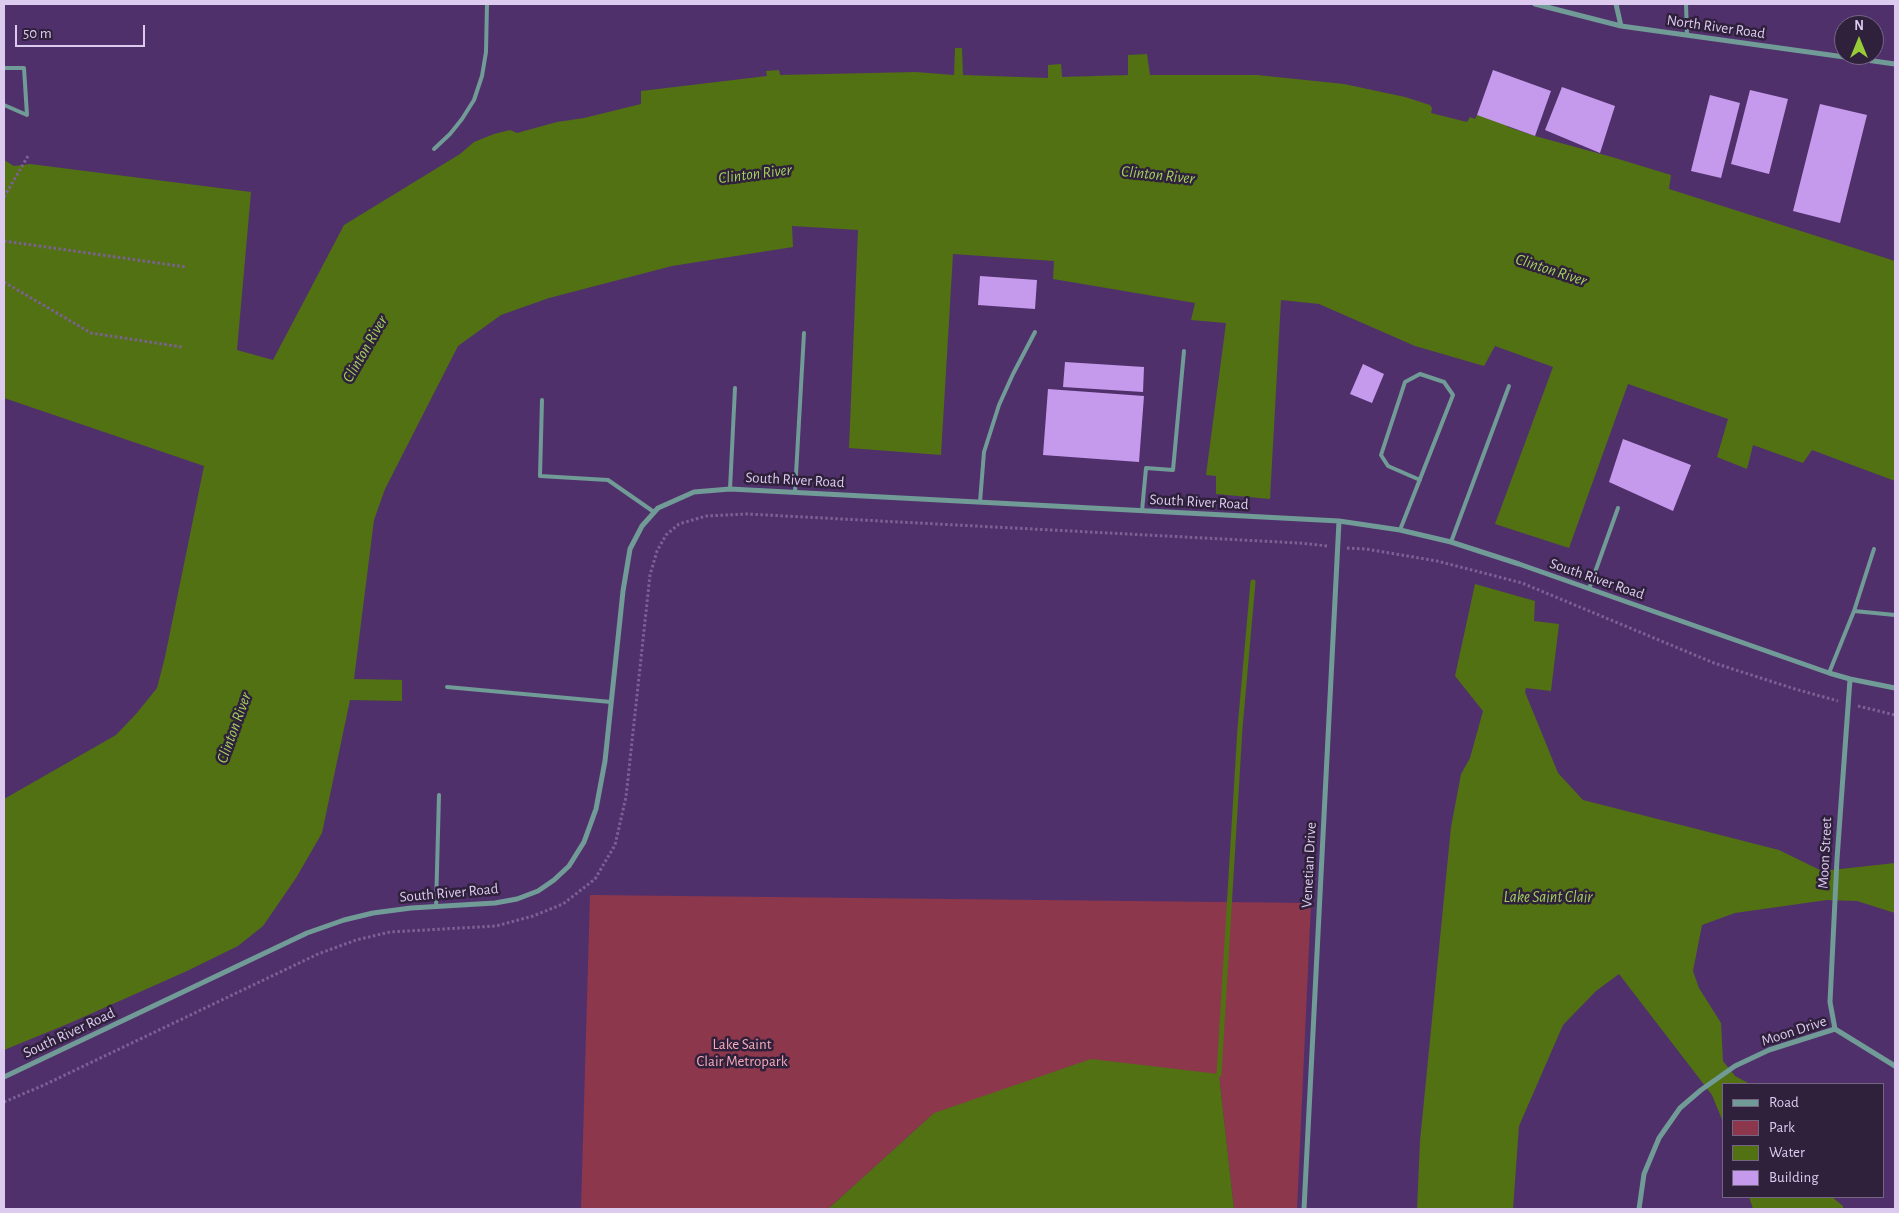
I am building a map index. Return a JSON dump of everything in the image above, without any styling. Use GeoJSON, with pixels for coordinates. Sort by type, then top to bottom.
{"type":"FeatureCollection","features":[{"type":"Feature","properties":{"kind":"street","name":"North River Road"},"geometry":{"type":"LineString","coordinates":[[1535,4],[1621,26],[1895,64]]}},
{"type":"Feature","properties":{"kind":"street"},"geometry":{"type":"LineString","coordinates":[[1616,4],[1621,26]]}},
{"type":"Feature","properties":{"kind":"street","name":"South River Road"},"geometry":{"type":"LineString","coordinates":[[4,1077],[307,933],[344,920],[373,913],[411,908],[495,903],[517,899],[538,891],[554,880],[569,866],[584,842],[596,809],[605,761],[627,562],[636,534],[654,512],[670,502],[694,492],[730,489],[795,492],[1339,522],[1400,530],[1451,542],[1850,679],[1895,688]]}},
{"type":"Feature","properties":{"kind":"street","name":"Venetian Drive"},"geometry":{"type":"LineString","coordinates":[[1304,1209],[1339,522]]}},
{"type":"Feature","properties":{"kind":"street","name":"Moon Street"},"geometry":{"type":"LineString","coordinates":[[1835,1029],[1830,1002],[1837,859],[1850,679]]}},
{"type":"Feature","properties":{"kind":"street","name":"Moon Drive"},"geometry":{"type":"LineString","coordinates":[[1639,1209],[1644,1174],[1658,1138],[1680,1108],[1700,1090],[1735,1066],[1769,1050],[1835,1029],[1895,1066]]}},
{"type":"Feature","properties":{"kind":"lane"},"geometry":{"type":"LineString","coordinates":[[434,149],[450,134],[474,100],[486,52],[486,4]]}},
{"type":"Feature","properties":{"kind":"lane"},"geometry":{"type":"LineString","coordinates":[[1686,4],[1687,35]]}},
{"type":"Feature","properties":{"kind":"lane"},"geometry":{"type":"LineString","coordinates":[[4,68],[24,68],[27,115],[4,105]]}},
{"type":"Feature","properties":{"kind":"lane"},"geometry":{"type":"LineString","coordinates":[[980,502],[984,452],[999,405],[1013,374],[1036,332]]}},
{"type":"Feature","properties":{"kind":"lane"},"geometry":{"type":"LineString","coordinates":[[795,492],[804,333]]}},
{"type":"Feature","properties":{"kind":"lane"},"geometry":{"type":"LineString","coordinates":[[1142,511],[1146,468],[1173,470],[1184,351]]}},
{"type":"Feature","properties":{"kind":"lane"},"geometry":{"type":"LineString","coordinates":[[1400,530],[1420,480],[1453,395],[1444,382],[1420,374],[1405,382],[1381,455],[1388,466],[1420,480]]}},
{"type":"Feature","properties":{"kind":"lane"},"geometry":{"type":"LineString","coordinates":[[1451,542],[1509,386]]}},
{"type":"Feature","properties":{"kind":"lane"},"geometry":{"type":"LineString","coordinates":[[730,489],[735,388]]}},
{"type":"Feature","properties":{"kind":"lane"},"geometry":{"type":"LineString","coordinates":[[542,400],[540,476],[608,480],[654,512]]}},
{"type":"Feature","properties":{"kind":"lane"},"geometry":{"type":"LineString","coordinates":[[1589,589],[1618,508]]}},
{"type":"Feature","properties":{"kind":"lane"},"geometry":{"type":"LineString","coordinates":[[1829,672],[1854,611],[1874,549]]}},
{"type":"Feature","properties":{"kind":"lane"},"geometry":{"type":"LineString","coordinates":[[1854,611],[1895,615]]}},
{"type":"Feature","properties":{"kind":"lane"},"geometry":{"type":"LineString","coordinates":[[447,687],[611,702]]}},
{"type":"Feature","properties":{"kind":"lane"},"geometry":{"type":"LineString","coordinates":[[436,907],[438,795]]}},
{"type":"Feature","properties":{"kind":"path"},"geometry":{"type":"LineString","coordinates":[[4,197],[28,156]]}},
{"type":"Feature","properties":{"kind":"path"},"geometry":{"type":"LineString","coordinates":[[4,241],[186,267]]}},
{"type":"Feature","properties":{"kind":"path"},"geometry":{"type":"LineString","coordinates":[[4,282],[91,333],[182,348]]}},
{"type":"Feature","properties":{"kind":"path"},"geometry":{"type":"LineString","coordinates":[[4,1102],[44,1085],[318,954],[356,940],[390,932],[496,926],[533,916],[563,904],[595,879],[615,845],[626,797],[650,575],[657,551],[666,534],[679,524],[706,516],[747,514],[1299,543],[1366,549],[1437,562],[1522,583],[1714,663],[1847,704],[1895,715]]}},
{"type":"Feature","properties":{"kind":"green space","name":"Lake Saint Clair Metropark"},"geometry":{"type":"Polygon","coordinates":[[[590,895],[1311,903],[1297,1209],[1234,1209],[1219,1074],[934,1113],[828,1209],[581,1209],[590,895]]]}},
{"type":"Feature","properties":{"kind":"water","name":"Clinton River"},"geometry":{"type":"Polygon","coordinates":[[[955,48],[962,48],[963,75],[1048,78],[1048,65],[1061,64],[1062,77],[1128,75],[1128,55],[1147,54],[1150,75],[1257,75],[1344,84],[1405,97],[1430,105],[1432,108],[1431,113],[1467,122],[1470,117],[1475,119],[1477,115],[1503,122],[1508,127],[1535,136],[1671,175],[1669,189],[1895,261],[1895,481],[1812,450],[1803,463],[1753,445],[1747,469],[1717,457],[1728,419],[1628,384],[1569,548],[1495,524],[1553,367],[1495,346],[1484,366],[1415,346],[1319,304],[1281,300],[1270,499],[1216,494],[1216,476],[1206,475],[1226,323],[1191,320],[1195,303],[1053,279],[1054,261],[953,254],[941,455],[849,448],[858,230],[792,226],[793,247],[672,266],[549,298],[501,315],[458,346],[385,489],[374,520],[354,679],[402,680],[402,701],[350,700],[322,833],[296,878],[263,926],[238,946],[187,971],[4,1050],[4,799],[116,735],[157,688],[204,466],[4,398],[4,160],[14,166],[30,164],[251,192],[237,350],[273,360],[344,225],[460,154],[474,142],[510,130],[517,133],[557,122],[584,118],[641,104],[641,91],[767,76],[766,71],[779,70],[780,75],[916,72],[954,75],[955,48]]]}},
{"type":"Feature","properties":{"kind":"water","name":"Lake Saint Clair"},"geometry":{"type":"Polygon","coordinates":[[[1475,584],[1535,601],[1534,621],[1559,624],[1551,691],[1526,688],[1525,692],[1558,773],[1583,800],[1779,850],[1822,871],[1895,863],[1895,913],[1857,901],[1827,900],[1735,913],[1702,925],[1693,971],[1699,988],[1721,1023],[1723,1061],[1735,1076],[1748,1083],[1722,1083],[1722,1120],[1712,1095],[1619,974],[1596,991],[1563,1025],[1519,1126],[1513,1209],[1417,1209],[1420,1141],[1451,827],[1461,774],[1470,758],[1483,711],[1455,676],[1475,584]]]}},
{"type":"Feature","properties":{"kind":"water"},"geometry":{"type":"Polygon","coordinates":[[[1091,1059],[1219,1074],[1234,1209],[828,1209],[934,1113],[1091,1059]]]}},
{"type":"Feature","properties":{"kind":"water"},"geometry":{"type":"Polygon","coordinates":[[[1749,1198],[1833,1198],[1843,1206],[1843,1209],[1753,1209],[1749,1198]]]}},
{"type":"Feature","properties":{"kind":"building"},"geometry":{"type":"Polygon","coordinates":[[[1493,70],[1551,91],[1535,136],[1477,115],[1493,70]]]}},
{"type":"Feature","properties":{"kind":"building"},"geometry":{"type":"Polygon","coordinates":[[[1562,87],[1615,106],[1600,153],[1545,130],[1562,87]]]}},
{"type":"Feature","properties":{"kind":"building"},"geometry":{"type":"Polygon","coordinates":[[[1750,90],[1788,99],[1769,174],[1731,164],[1750,90]]]}},
{"type":"Feature","properties":{"kind":"building"},"geometry":{"type":"Polygon","coordinates":[[[1710,95],[1740,103],[1721,178],[1691,171],[1710,95]]]}},
{"type":"Feature","properties":{"kind":"building"},"geometry":{"type":"Polygon","coordinates":[[[1820,104],[1867,115],[1840,223],[1793,211],[1820,104]]]}},
{"type":"Feature","properties":{"kind":"building"},"geometry":{"type":"Polygon","coordinates":[[[980,276],[1037,280],[1035,309],[978,305],[980,276]]]}},
{"type":"Feature","properties":{"kind":"building"},"geometry":{"type":"Polygon","coordinates":[[[1065,362],[1144,367],[1143,392],[1063,387],[1065,362]]]}},
{"type":"Feature","properties":{"kind":"building"},"geometry":{"type":"Polygon","coordinates":[[[1363,364],[1384,374],[1372,403],[1350,394],[1363,364]]]}},
{"type":"Feature","properties":{"kind":"building"},"geometry":{"type":"Polygon","coordinates":[[[1048,389],[1144,396],[1139,462],[1043,455],[1048,389]]]}},
{"type":"Feature","properties":{"kind":"building"},"geometry":{"type":"Polygon","coordinates":[[[1623,439],[1691,465],[1673,511],[1609,482],[1623,439]]]}},
{"type":"Feature","properties":{"kind":"waterway"},"geometry":{"type":"LineString","coordinates":[[1219,1074],[1240,728],[1253,582]]}}]}
